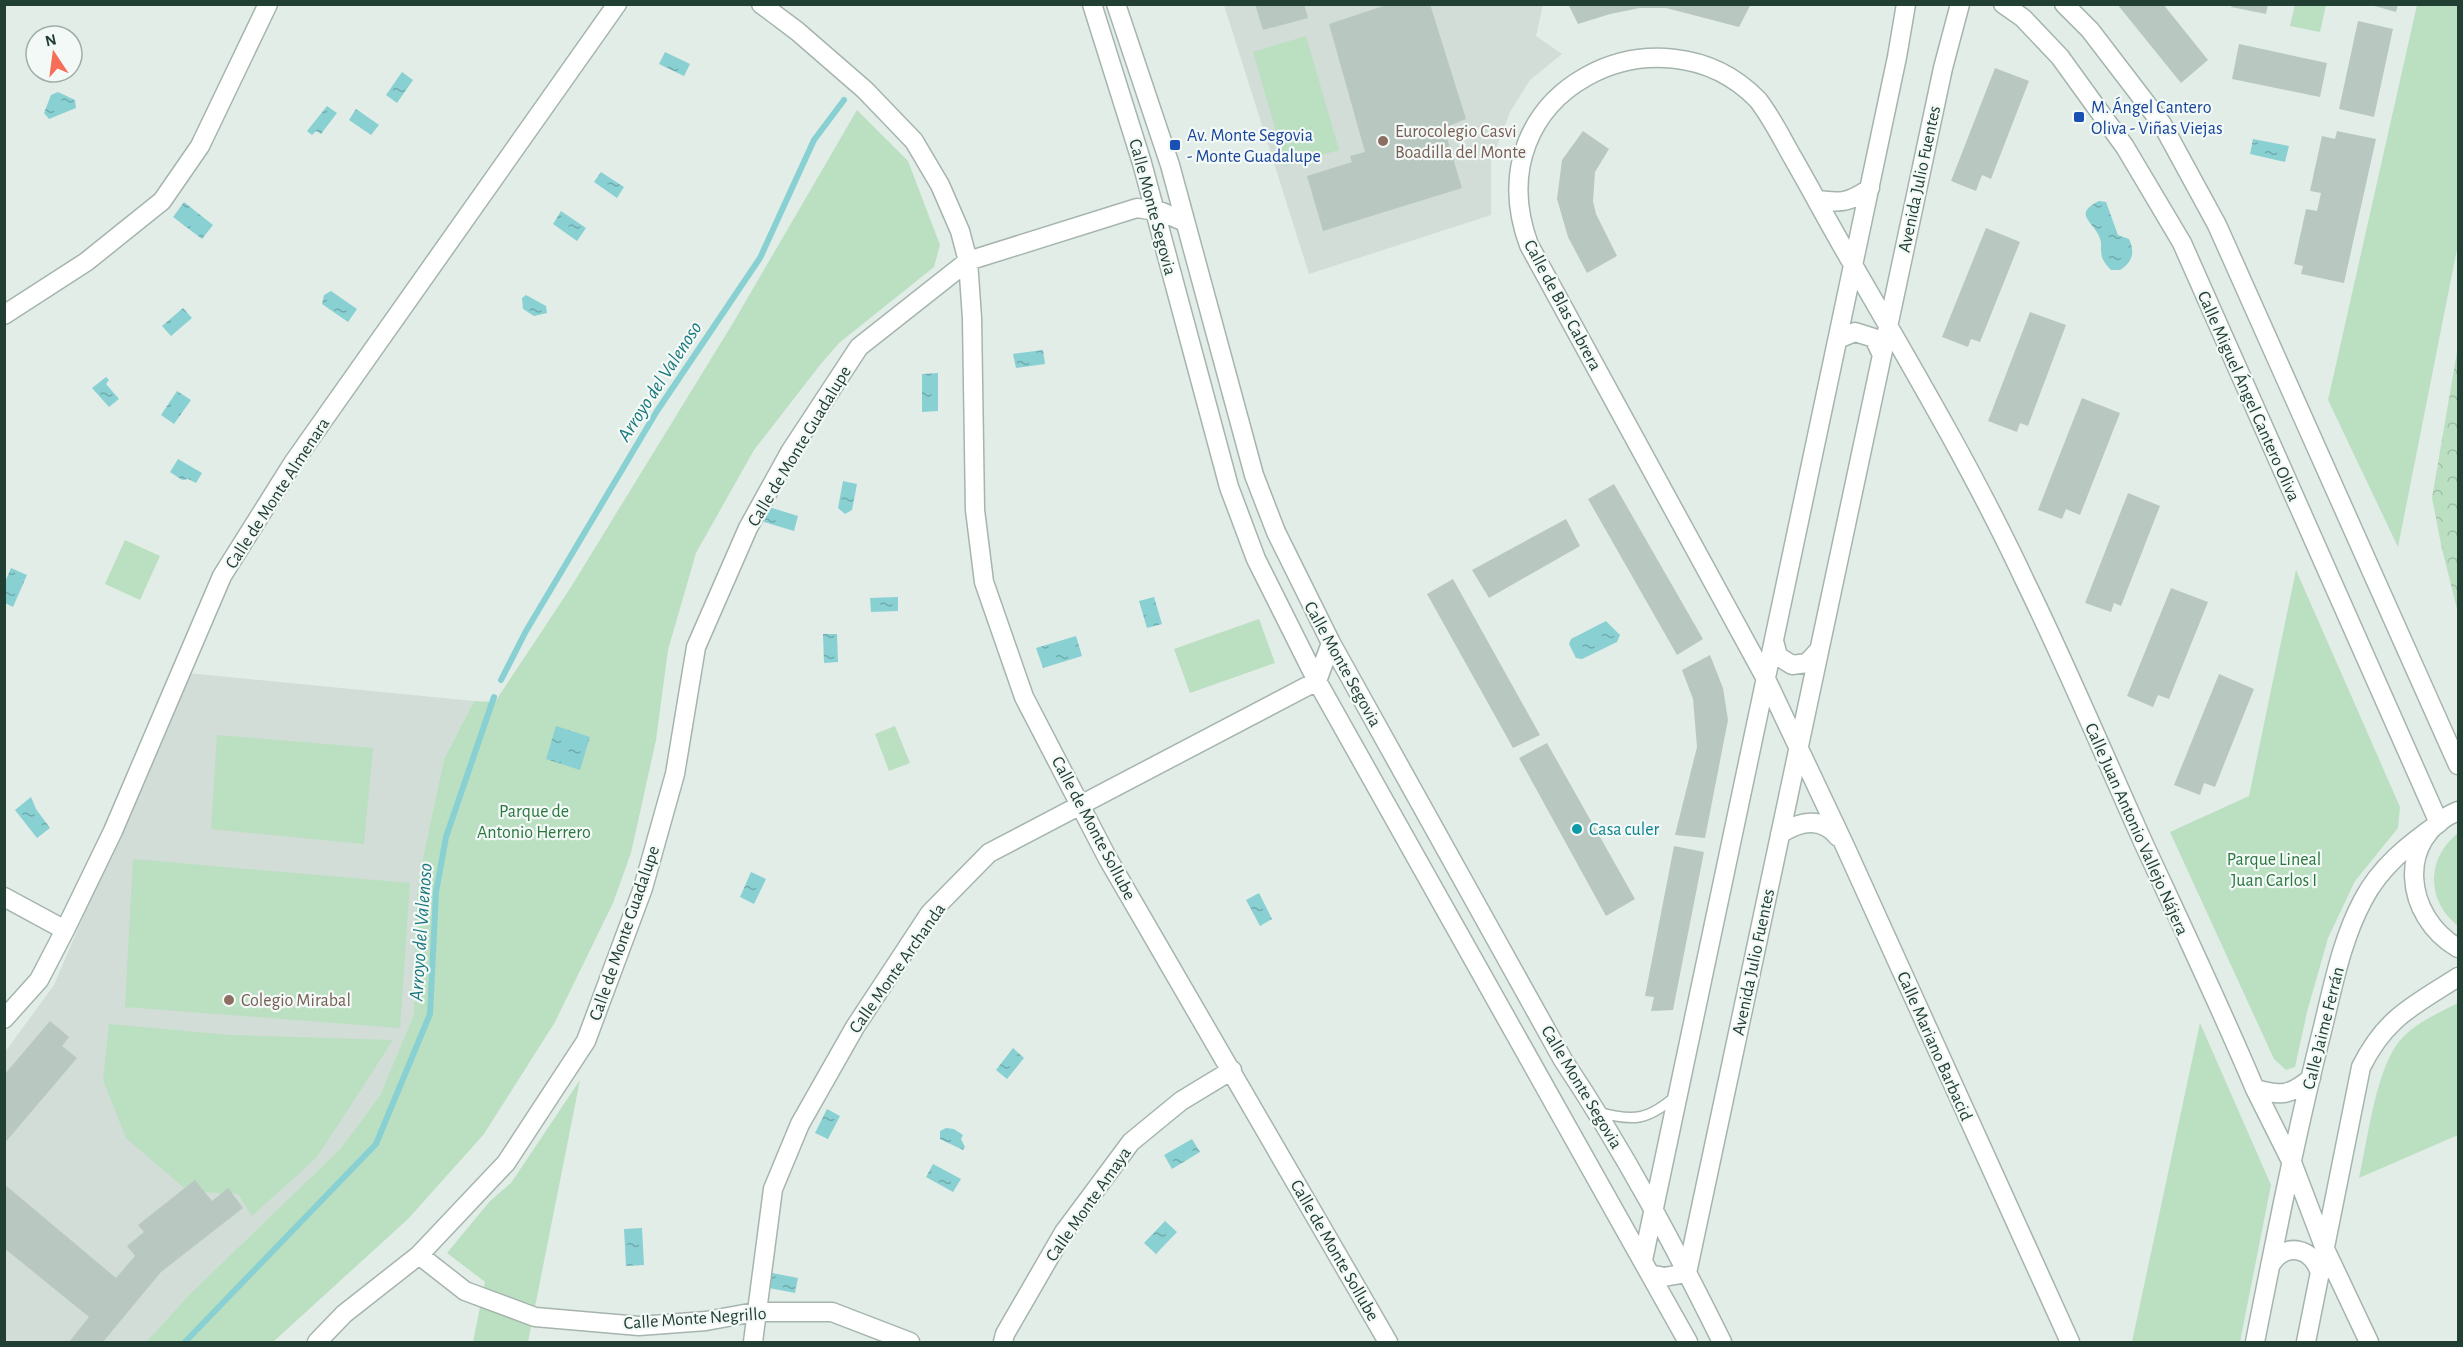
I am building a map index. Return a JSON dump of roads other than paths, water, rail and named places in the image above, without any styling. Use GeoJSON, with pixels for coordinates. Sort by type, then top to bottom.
{"type":"FeatureCollection","features":[{"type":"Feature","properties":{"kind":"street"},"geometry":{"type":"LineString","coordinates":[[4,315],[86,262],[162,201],[200,146],[268,4]]}},
{"type":"Feature","properties":{"kind":"street","name":"Calle de Monte Almenara"},"geometry":{"type":"LineString","coordinates":[[4,1019],[39,980],[65,930],[113,831],[222,576],[293,463],[617,4]]}},
{"type":"Feature","properties":{"kind":"street","name":"Calle de Monte Sollube"},"geometry":{"type":"LineString","coordinates":[[761,4],[797,31],[865,90],[914,141],[940,185],[960,231],[968,261],[972,318],[975,510],[984,582],[1024,697],[1108,859],[1388,1342]]}},
{"type":"Feature","properties":{"kind":"street","name":"Calle Monte Segovia"},"geometry":{"type":"LineString","coordinates":[[1092,4],[1229,487],[1256,559],[1317,681],[1688,1342]]}},
{"type":"Feature","properties":{"kind":"street","name":"Calle Monte Segovia"},"geometry":{"type":"LineString","coordinates":[[1116,4],[1170,165],[1254,475],[1291,564],[1331,643],[1563,1060],[1597,1111],[1654,1207],[1722,1342]]}},
{"type":"Feature","properties":{"kind":"street"},"geometry":{"type":"LineString","coordinates":[[1688,1273],[1664,1277],[1647,1267],[1654,1207],[1838,339],[1906,4]]}},
{"type":"Feature","properties":{"kind":"street","name":"Avenida Julio Fuentes"},"geometry":{"type":"LineString","coordinates":[[1688,1273],[1818,651],[1943,68],[1960,4]]}},
{"type":"Feature","properties":{"kind":"street","name":"Calle Miguel Ángel Cantero Oliva"},"geometry":{"type":"LineString","coordinates":[[2003,4],[2023,18],[2066,65],[2125,147],[2182,243],[2439,823]]}},
{"type":"Feature","properties":{"kind":"street"},"geometry":{"type":"LineString","coordinates":[[2064,4],[2090,30],[2162,124],[2217,225],[2458,765]]}},
{"type":"Feature","properties":{"kind":"street","name":"Calle de Blas Cabrera"},"geometry":{"type":"LineString","coordinates":[[1798,751],[1766,679],[1529,245],[1518,208],[1518,169],[1522,150],[1539,115],[1550,99],[1580,74],[1615,57],[1653,52],[1673,53],[1692,57],[1719,68],[1757,98],[1852,264],[1889,323]]}},
{"type":"Feature","properties":{"kind":"street"},"geometry":{"type":"LineString","coordinates":[[1170,165],[1147,204],[1185,222]]}},
{"type":"Feature","properties":{"kind":"street"},"geometry":{"type":"LineString","coordinates":[[1817,200],[1835,202],[1853,200],[1869,188]]}},
{"type":"Feature","properties":{"kind":"street","name":"Calle de Monte Guadalupe"},"geometry":{"type":"LineString","coordinates":[[317,1342],[344,1314],[419,1255],[506,1163],[586,1041],[643,888],[675,774],[696,647],[748,528],[790,452],[859,347],[968,261],[1147,204]]}},
{"type":"Feature","properties":{"kind":"street","name":"Calle Juan Antonio Vallejo Nájera"},"geometry":{"type":"LineString","coordinates":[[1889,323],[2025,579],[2255,1089],[2293,1165],[2325,1249],[2369,1342]]}},
{"type":"Feature","properties":{"kind":"street"},"geometry":{"type":"LineString","coordinates":[[1838,339],[1855,332],[1874,338],[1882,355]]}},
{"type":"Feature","properties":{"kind":"street"},"geometry":{"type":"LineString","coordinates":[[1774,641],[1778,656],[1792,665],[1808,663],[1818,651]]}},
{"type":"Feature","properties":{"kind":"street"},"geometry":{"type":"LineString","coordinates":[[1331,643],[1317,681],[1358,692]]}},
{"type":"Feature","properties":{"kind":"street","name":"Calle Monte Archanda"},"geometry":{"type":"LineString","coordinates":[[753,1342],[755,1312],[773,1189],[800,1124],[855,1027],[930,913],[989,853],[1317,681]]}},
{"type":"Feature","properties":{"kind":"street","name":"Calle Mariano Barbacid"},"geometry":{"type":"LineString","coordinates":[[1798,751],[1844,844],[2070,1342]]}},
{"type":"Feature","properties":{"kind":"street","name":"Calle Jaime Ferrán"},"geometry":{"type":"LineString","coordinates":[[2255,1342],[2310,1078],[2346,937],[2364,899],[2404,849],[2458,811]]}},
{"type":"Feature","properties":{"kind":"street"},"geometry":{"type":"LineString","coordinates":[[1780,834],[1796,824],[1815,821],[1832,829],[1844,844]]}},
{"type":"Feature","properties":{"kind":"street"},"geometry":{"type":"LineString","coordinates":[[2439,823],[2418,854],[2414,873],[2415,892],[2420,910],[2430,926],[2458,948]]}},
{"type":"Feature","properties":{"kind":"street"},"geometry":{"type":"LineString","coordinates":[[4,897],[65,930]]}},
{"type":"Feature","properties":{"kind":"street"},"geometry":{"type":"LineString","coordinates":[[2306,1342],[2361,1067],[2374,1041],[2392,1020],[2458,977]]}},
{"type":"Feature","properties":{"kind":"street","name":"Calle Monte Amaya"},"geometry":{"type":"LineString","coordinates":[[1003,1342],[1005,1334],[1064,1232],[1131,1142],[1182,1101],[1232,1070]]}},
{"type":"Feature","properties":{"kind":"street"},"geometry":{"type":"LineString","coordinates":[[2255,1089],[2276,1094],[2295,1091],[2310,1078]]}},
{"type":"Feature","properties":{"kind":"street"},"geometry":{"type":"LineString","coordinates":[[2270,1267],[2281,1253],[2298,1249],[2313,1258],[2320,1274]]}},
{"type":"Feature","properties":{"kind":"street","name":"Calle Monte Negrillo"},"geometry":{"type":"LineString","coordinates":[[419,1255],[465,1291],[535,1317],[639,1326],[706,1321],[755,1312],[832,1312],[910,1342]]}},
{"type":"Feature","properties":{"kind":"lane"},"geometry":{"type":"LineString","coordinates":[[1597,1111],[1619,1118],[1638,1119],[1658,1111],[1678,1095]]}},
{"type":"Feature","properties":{"kind":"water"},"geometry":{"type":"Polygon","coordinates":[[[665,52],[690,64],[684,76],[659,64],[665,52]]]}},
{"type":"Feature","properties":{"kind":"water"},"geometry":{"type":"Polygon","coordinates":[[[402,72],[413,80],[397,103],[386,95],[402,72]]]}},
{"type":"Feature","properties":{"kind":"water"},"geometry":{"type":"Polygon","coordinates":[[[58,92],[75,100],[76,108],[49,119],[44,113],[51,95],[58,92]]]}},
{"type":"Feature","properties":{"kind":"water"},"geometry":{"type":"Polygon","coordinates":[[[327,106],[337,113],[321,134],[316,131],[312,135],[307,131],[327,106]]]}},
{"type":"Feature","properties":{"kind":"water"},"geometry":{"type":"Polygon","coordinates":[[[356,109],[379,125],[371,135],[349,120],[356,109]]]}},
{"type":"Feature","properties":{"kind":"water"},"geometry":{"type":"Polygon","coordinates":[[[2253,139],[2289,146],[2285,162],[2250,154],[2253,139]]]}},
{"type":"Feature","properties":{"kind":"water"},"geometry":{"type":"Polygon","coordinates":[[[601,172],[624,187],[617,198],[594,182],[601,172]]]}},
{"type":"Feature","properties":{"kind":"water"},"geometry":{"type":"Polygon","coordinates":[[[2099,201],[2106,202],[2118,235],[2129,239],[2131,244],[2132,256],[2120,270],[2111,270],[2106,264],[2098,234],[2086,216],[2087,209],[2099,201]]]}},
{"type":"Feature","properties":{"kind":"water"},"geometry":{"type":"Polygon","coordinates":[[[184,202],[213,225],[202,239],[173,217],[184,202]]]}},
{"type":"Feature","properties":{"kind":"water"},"geometry":{"type":"Polygon","coordinates":[[[561,211],[586,228],[577,241],[553,224],[561,211]]]}},
{"type":"Feature","properties":{"kind":"water"},"geometry":{"type":"Polygon","coordinates":[[[331,291],[357,309],[348,322],[322,304],[324,295],[331,291]]]}},
{"type":"Feature","properties":{"kind":"water"},"geometry":{"type":"Polygon","coordinates":[[[526,295],[546,306],[547,313],[534,316],[523,309],[522,298],[526,295]]]}},
{"type":"Feature","properties":{"kind":"water"},"geometry":{"type":"Polygon","coordinates":[[[183,308],[192,318],[171,336],[162,326],[183,308]]]}},
{"type":"Feature","properties":{"kind":"water"},"geometry":{"type":"Polygon","coordinates":[[[1043,350],[1045,364],[1016,368],[1013,354],[1043,350]]]}},
{"type":"Feature","properties":{"kind":"water"},"geometry":{"type":"Polygon","coordinates":[[[938,373],[938,411],[922,412],[922,374],[938,373]]]}},
{"type":"Feature","properties":{"kind":"water"},"geometry":{"type":"Polygon","coordinates":[[[106,377],[109,380],[106,384],[119,399],[109,407],[92,388],[106,377]]]}},
{"type":"Feature","properties":{"kind":"water"},"geometry":{"type":"Polygon","coordinates":[[[177,391],[191,400],[174,424],[161,415],[177,391]]]}},
{"type":"Feature","properties":{"kind":"water"},"geometry":{"type":"Polygon","coordinates":[[[178,459],[202,473],[196,483],[188,479],[182,480],[170,472],[178,459]]]}},
{"type":"Feature","properties":{"kind":"water"},"geometry":{"type":"Polygon","coordinates":[[[843,481],[857,484],[852,510],[845,514],[838,508],[843,481]]]}},
{"type":"Feature","properties":{"kind":"water"},"geometry":{"type":"Polygon","coordinates":[[[769,507],[798,516],[794,531],[764,522],[769,507]]]}},
{"type":"Feature","properties":{"kind":"water"},"geometry":{"type":"Polygon","coordinates":[[[11,568],[27,575],[13,607],[5,603],[5,582],[11,568]]]}},
{"type":"Feature","properties":{"kind":"water"},"geometry":{"type":"Polygon","coordinates":[[[898,597],[898,611],[871,612],[870,598],[898,597]]]}},
{"type":"Feature","properties":{"kind":"water"},"geometry":{"type":"Polygon","coordinates":[[[1154,597],[1162,624],[1147,628],[1139,601],[1154,597]]]}},
{"type":"Feature","properties":{"kind":"water"},"geometry":{"type":"Polygon","coordinates":[[[1606,621],[1620,635],[1617,642],[1582,659],[1576,658],[1569,644],[1571,639],[1606,621]]]}},
{"type":"Feature","properties":{"kind":"water"},"geometry":{"type":"Polygon","coordinates":[[[823,634],[837,634],[838,662],[824,663],[823,634]]]}},
{"type":"Feature","properties":{"kind":"water"},"geometry":{"type":"Polygon","coordinates":[[[1076,636],[1082,656],[1043,668],[1036,648],[1076,636]]]}},
{"type":"Feature","properties":{"kind":"water"},"geometry":{"type":"Polygon","coordinates":[[[556,726],[590,737],[580,770],[546,759],[556,726]]]}},
{"type":"Feature","properties":{"kind":"water"},"geometry":{"type":"Polygon","coordinates":[[[31,797],[36,809],[50,828],[37,838],[15,810],[31,797]]]}},
{"type":"Feature","properties":{"kind":"water"},"geometry":{"type":"Polygon","coordinates":[[[751,872],[766,879],[754,904],[740,897],[751,872]]]}},
{"type":"Feature","properties":{"kind":"water"},"geometry":{"type":"Polygon","coordinates":[[[1259,893],[1272,919],[1260,926],[1246,900],[1259,893]]]}},
{"type":"Feature","properties":{"kind":"water"},"geometry":{"type":"Polygon","coordinates":[[[1013,1048],[1024,1058],[1007,1079],[996,1070],[1013,1048]]]}},
{"type":"Feature","properties":{"kind":"water"},"geometry":{"type":"Polygon","coordinates":[[[827,1109],[840,1116],[828,1139],[815,1133],[827,1109]]]}},
{"type":"Feature","properties":{"kind":"water"},"geometry":{"type":"Polygon","coordinates":[[[946,1128],[954,1129],[963,1135],[961,1139],[965,1147],[963,1150],[940,1139],[940,1131],[946,1128]]]}},
{"type":"Feature","properties":{"kind":"water"},"geometry":{"type":"Polygon","coordinates":[[[1192,1139],[1200,1152],[1172,1169],[1164,1155],[1192,1139]]]}},
{"type":"Feature","properties":{"kind":"water"},"geometry":{"type":"Polygon","coordinates":[[[933,1164],[961,1179],[953,1192],[926,1177],[933,1164]]]}},
{"type":"Feature","properties":{"kind":"water"},"geometry":{"type":"Polygon","coordinates":[[[1165,1221],[1177,1232],[1156,1254],[1144,1243],[1165,1221]]]}},
{"type":"Feature","properties":{"kind":"water"},"geometry":{"type":"Polygon","coordinates":[[[642,1228],[644,1265],[626,1266],[624,1229],[642,1228]]]}},
{"type":"Feature","properties":{"kind":"water"},"geometry":{"type":"Polygon","coordinates":[[[767,1272],[798,1278],[795,1293],[764,1287],[767,1272]]]}},
{"type":"Feature","properties":{"kind":"waterway","name":"Arroyo del Valenoso"},"geometry":{"type":"LineString","coordinates":[[501,680],[526,631],[657,411],[760,258],[814,140],[844,100]]}},
{"type":"Feature","properties":{"kind":"waterway","name":"Arroyo del Valenoso"},"geometry":{"type":"LineString","coordinates":[[185,1342],[376,1144],[430,1014],[436,892],[446,837],[494,697]]}},
{"type":"Feature","properties":{"kind":"place","name":"M. Ángel Cantero Oliva - Viñas Viejas"},"geometry":{"type":"Point","coordinates":[2079,117]}},
{"type":"Feature","properties":{"kind":"place","name":"Eurocolegio Casvi Boadilla del Monte"},"geometry":{"type":"Point","coordinates":[1383,141]}},
{"type":"Feature","properties":{"kind":"place","name":"Av. Monte Segovia - Monte Guadalupe"},"geometry":{"type":"Point","coordinates":[1175,145]}},
{"type":"Feature","properties":{"kind":"place","name":"Casa culer"},"geometry":{"type":"Point","coordinates":[1577,829]}},
{"type":"Feature","properties":{"kind":"place","name":"Colegio Mirabal"},"geometry":{"type":"Point","coordinates":[229,1000]}},
{"type":"Feature","properties":{"kind":"park label","name":"Parque de Antonio Herrero"},"geometry":{"type":"Point","coordinates":[534,821]}},
{"type":"Feature","properties":{"kind":"park label","name":"Parque Lineal Juan Carlos I"},"geometry":{"type":"Point","coordinates":[2274,869]}}]}
